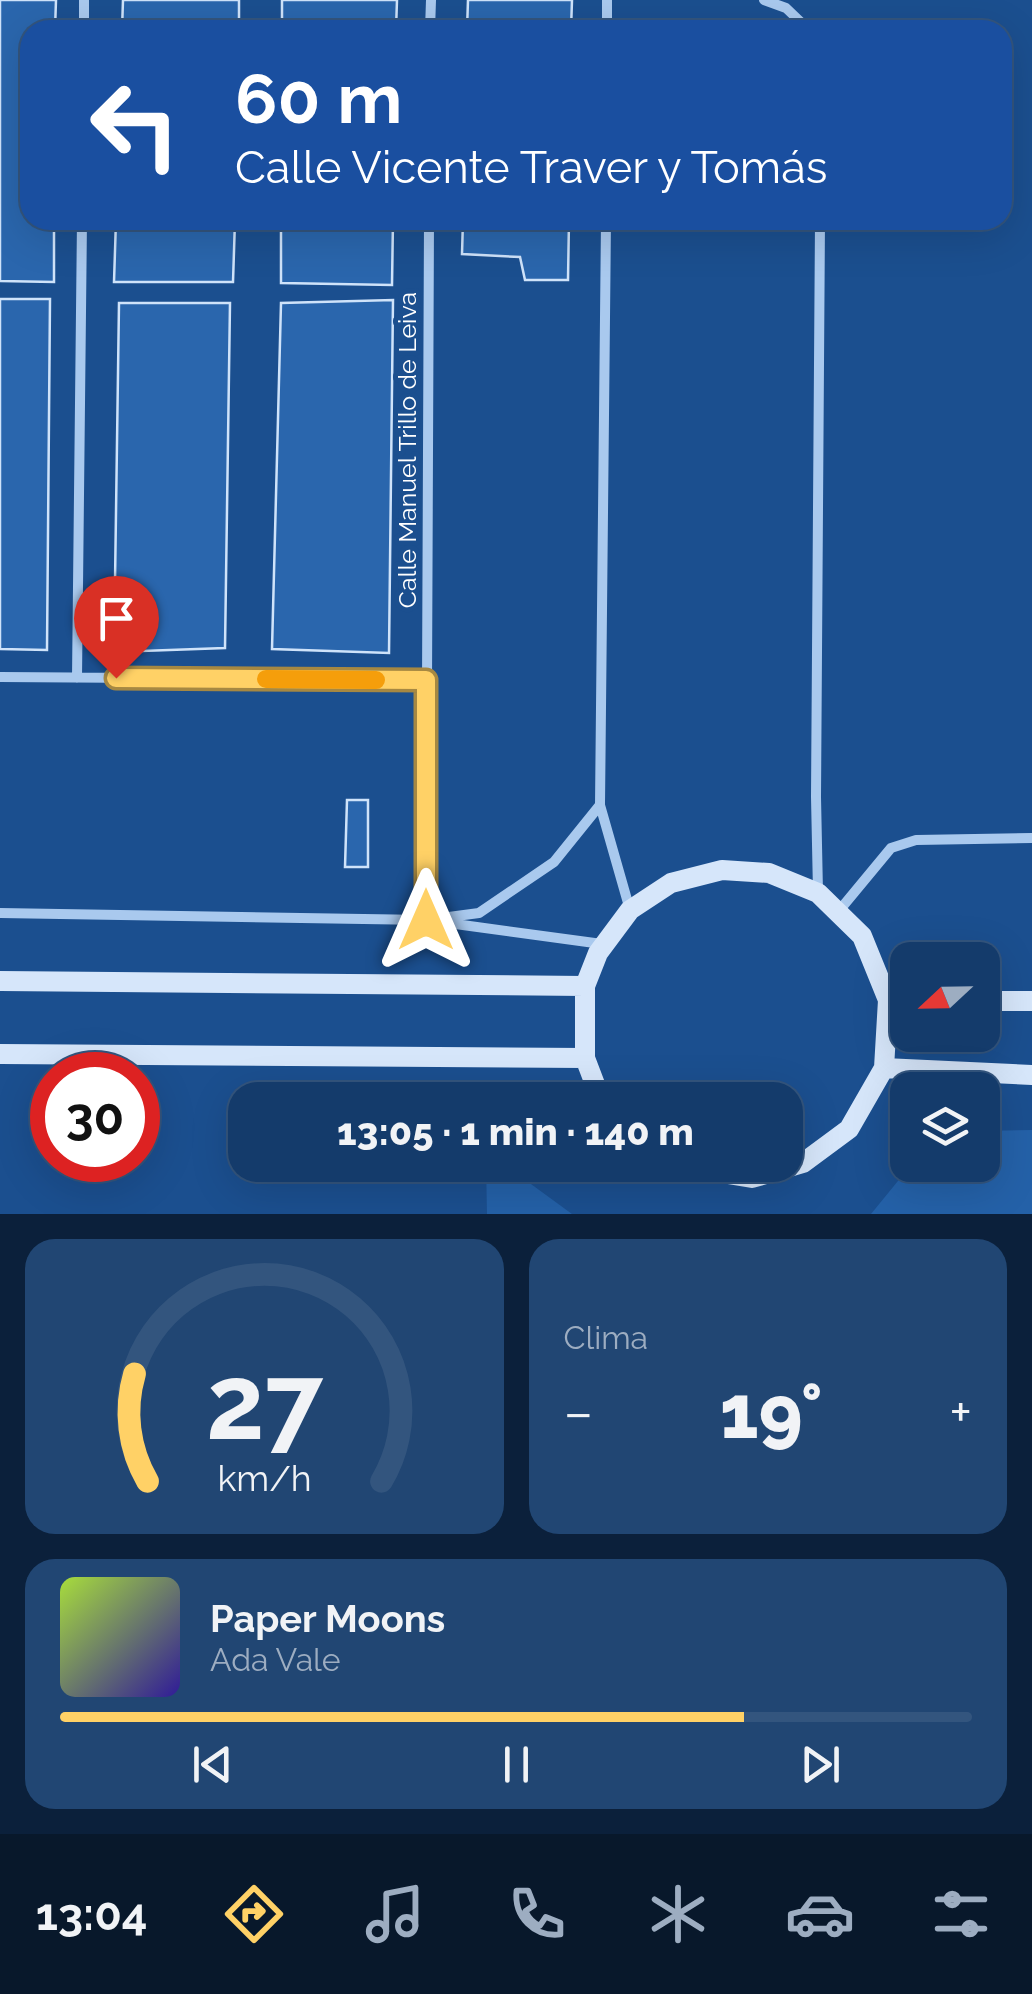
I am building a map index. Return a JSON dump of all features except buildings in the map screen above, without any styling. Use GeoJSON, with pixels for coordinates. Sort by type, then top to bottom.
{"type":"FeatureCollection","features":[{"type":"Feature","properties":{"kind":"main road"},"geometry":{"type":"LineString","coordinates":[[594,1082],[584,1058],[585,986],[598,953],[630,910],[671,883],[722,870],[768,873],[818,894],[862,936],[890,986]]}},
{"type":"Feature","properties":{"kind":"main road"},"geometry":{"type":"LineString","coordinates":[[0,981],[585,986]]}},
{"type":"Feature","properties":{"kind":"main road"},"geometry":{"type":"LineString","coordinates":[[1000,1001],[1032,1002]]}},
{"type":"Feature","properties":{"kind":"main road"},"geometry":{"type":"LineString","coordinates":[[803,1164],[849,1129],[884,1068],[890,1039]]}},
{"type":"Feature","properties":{"kind":"main road"},"geometry":{"type":"LineString","coordinates":[[0,1054],[584,1058]]}},
{"type":"Feature","properties":{"kind":"main road"},"geometry":{"type":"LineString","coordinates":[[884,1068],[1032,1074]]}},
{"type":"Feature","properties":{"kind":"street"},"geometry":{"type":"LineString","coordinates":[[764,0],[786,8],[799,20]]}},
{"type":"Feature","properties":{"kind":"street"},"geometry":{"type":"LineString","coordinates":[[77,678],[82,230]]}},
{"type":"Feature","properties":{"kind":"street","name":"Calle Manuel Trillo de Leiva"},"geometry":{"type":"LineString","coordinates":[[426,920],[429,230]]}},
{"type":"Feature","properties":{"kind":"street"},"geometry":{"type":"LineString","coordinates":[[606,230],[600,805],[630,910]]}},
{"type":"Feature","properties":{"kind":"street"},"geometry":{"type":"LineString","coordinates":[[818,894],[820,230]]}},
{"type":"Feature","properties":{"kind":"street"},"geometry":{"type":"LineString","coordinates":[[0,677],[426,680]]}},
{"type":"Feature","properties":{"kind":"street"},"geometry":{"type":"LineString","coordinates":[[426,920],[478,913],[554,862],[600,805]]}},
{"type":"Feature","properties":{"kind":"street"},"geometry":{"type":"LineString","coordinates":[[838,912],[890,848],[916,840],[1032,838]]}},
{"type":"Feature","properties":{"kind":"street"},"geometry":{"type":"LineString","coordinates":[[0,914],[426,920],[604,945]]}},
{"type":"Feature","properties":{"kind":"shaded area"},"geometry":{"type":"Polygon","coordinates":[[[1032,1130],[1032,1214],[871,1214],[897,1182],[1000,1182],[1000,1131],[1032,1130]]]}},
{"type":"Feature","properties":{"kind":"shaded area"},"geometry":{"type":"Polygon","coordinates":[[[486,1182],[528,1182],[572,1214],[487,1214],[486,1182]]]}},
{"type":"Feature","properties":{"kind":"slow traffic"},"geometry":{"type":"LineString","coordinates":[[266,679],[376,680]]}},
{"type":"Feature","properties":{"kind":"route"},"geometry":{"type":"LineString","coordinates":[[116,678],[426,680],[426,920]]}}]}
